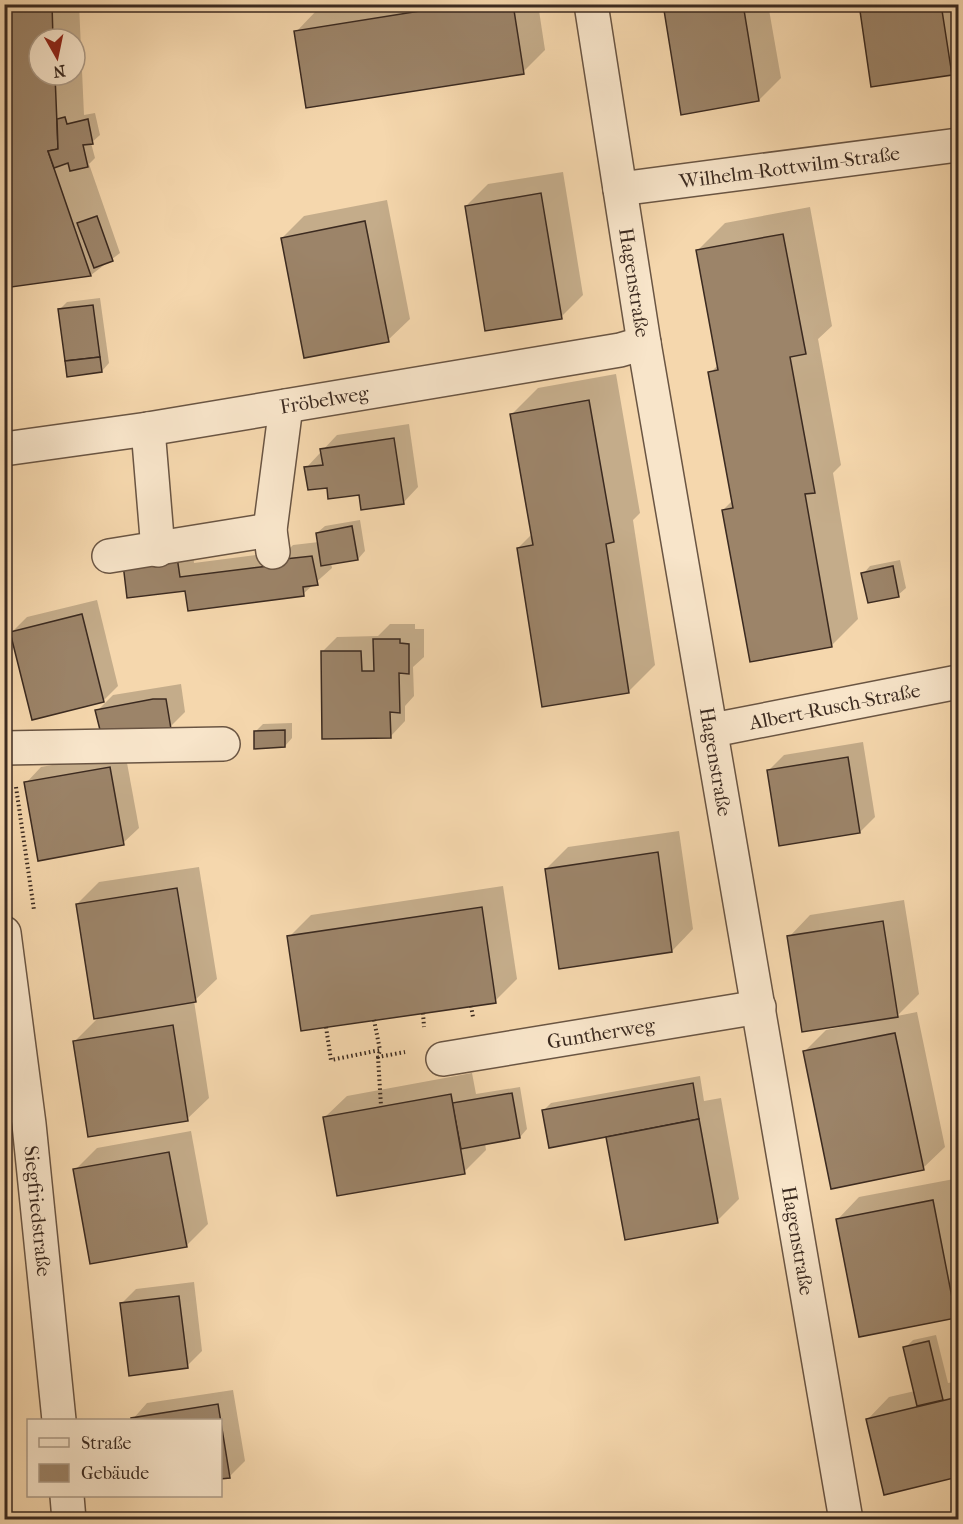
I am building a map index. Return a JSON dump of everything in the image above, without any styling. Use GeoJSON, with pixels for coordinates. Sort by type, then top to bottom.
{"type":"FeatureCollection","features":[{"type":"Feature","properties":{"kind":"street","name":"Hagenstraße"},"geometry":{"type":"LineString","coordinates":[[591,4],[644,343],[846,1520]]}},
{"type":"Feature","properties":{"kind":"street","name":"Wilhelm-Rottwilm-Straße"},"geometry":{"type":"LineString","coordinates":[[620,189],[958,145]]}},
{"type":"Feature","properties":{"kind":"street","name":"Fröbelweg"},"geometry":{"type":"LineString","coordinates":[[4,449],[148,429],[620,350],[644,343]]}},
{"type":"Feature","properties":{"kind":"street"},"geometry":{"type":"LineString","coordinates":[[110,556],[272,541],[286,406]]}},
{"type":"Feature","properties":{"kind":"street"},"geometry":{"type":"LineString","coordinates":[[148,429],[158,550]]}},
{"type":"Feature","properties":{"kind":"street","name":"Albert-Rusch-Straße"},"geometry":{"type":"LineString","coordinates":[[712,730],[958,682]]}},
{"type":"Feature","properties":{"kind":"street"},"geometry":{"type":"LineString","coordinates":[[4,748],[223,744]]}},
{"type":"Feature","properties":{"kind":"street","name":"Siegfriedstraße"},"geometry":{"type":"LineString","coordinates":[[4,933],[30,1136],[59,1419]]}},
{"type":"Feature","properties":{"kind":"street","name":"Guntherweg"},"geometry":{"type":"LineString","coordinates":[[443,1059],[759,1007]]}},
{"type":"Feature","properties":{"kind":"street"},"geometry":{"type":"LineString","coordinates":[[67,1497],[69,1520]]}},
{"type":"Feature","properties":{"kind":"path"},"geometry":{"type":"LineString","coordinates":[[374,1020],[380,1050],[378,1057],[381,1106]]}},
{"type":"Feature","properties":{"kind":"path"},"geometry":{"type":"LineString","coordinates":[[326,1028],[331,1060],[380,1050]]}},
{"type":"Feature","properties":{"kind":"path"},"geometry":{"type":"LineString","coordinates":[[378,1057],[407,1051]]}},
{"type":"Feature","properties":{"kind":"building"},"geometry":{"type":"Polygon","coordinates":[[[52,4],[53,27],[27,27],[27,87],[55,87],[58,149],[48,151],[91,276],[4,288],[4,5],[52,4]]]}},
{"type":"Feature","properties":{"kind":"building"},"geometry":{"type":"Polygon","coordinates":[[[464,4],[513,4],[524,74],[306,108],[294,31],[464,4]]]}},
{"type":"Feature","properties":{"kind":"building"},"geometry":{"type":"Polygon","coordinates":[[[663,4],[743,4],[759,101],[681,115],[663,4]]]}},
{"type":"Feature","properties":{"kind":"building"},"geometry":{"type":"Polygon","coordinates":[[[859,4],[941,4],[952,75],[871,87],[859,4]]]}},
{"type":"Feature","properties":{"kind":"building"},"geometry":{"type":"Polygon","coordinates":[[[65,117],[67,124],[88,119],[93,144],[83,145],[88,167],[70,171],[68,163],[54,168],[48,151],[58,149],[57,119],[65,117]]]}},
{"type":"Feature","properties":{"kind":"building"},"geometry":{"type":"Polygon","coordinates":[[[541,193],[562,319],[485,331],[465,206],[541,193]]]}},
{"type":"Feature","properties":{"kind":"building"},"geometry":{"type":"Polygon","coordinates":[[[97,216],[113,261],[94,268],[77,223],[97,216]]]}},
{"type":"Feature","properties":{"kind":"building"},"geometry":{"type":"Polygon","coordinates":[[[365,221],[389,342],[304,358],[281,238],[365,221]]]}},
{"type":"Feature","properties":{"kind":"building"},"geometry":{"type":"Polygon","coordinates":[[[783,234],[806,354],[790,357],[815,493],[805,494],[832,647],[750,662],[722,510],[733,508],[708,372],[718,370],[696,250],[783,234]]]}},
{"type":"Feature","properties":{"kind":"building"},"geometry":{"type":"Polygon","coordinates":[[[93,305],[100,357],[65,361],[58,309],[93,305]]]}},
{"type":"Feature","properties":{"kind":"building"},"geometry":{"type":"Polygon","coordinates":[[[100,357],[102,372],[67,377],[65,361],[100,357]]]}},
{"type":"Feature","properties":{"kind":"building"},"geometry":{"type":"Polygon","coordinates":[[[589,400],[614,542],[606,544],[629,693],[542,707],[517,548],[533,545],[510,414],[589,400]]]}},
{"type":"Feature","properties":{"kind":"building"},"geometry":{"type":"Polygon","coordinates":[[[394,438],[404,504],[361,510],[359,495],[328,499],[327,488],[308,490],[304,467],[323,465],[320,449],[394,438]]]}},
{"type":"Feature","properties":{"kind":"building"},"geometry":{"type":"Polygon","coordinates":[[[352,526],[358,560],[321,566],[316,533],[352,526]]]}},
{"type":"Feature","properties":{"kind":"building"},"geometry":{"type":"Polygon","coordinates":[[[312,556],[318,585],[303,587],[304,596],[188,611],[185,591],[127,598],[123,564],[177,557],[180,577],[277,565],[276,560],[312,556]]]}},
{"type":"Feature","properties":{"kind":"building"},"geometry":{"type":"Polygon","coordinates":[[[893,566],[899,597],[868,603],[861,573],[893,566]]]}},
{"type":"Feature","properties":{"kind":"building"},"geometry":{"type":"Polygon","coordinates":[[[82,614],[104,702],[32,720],[10,632],[82,614]]]}},
{"type":"Feature","properties":{"kind":"building"},"geometry":{"type":"Polygon","coordinates":[[[373,639],[400,639],[400,643],[409,644],[409,674],[399,673],[400,713],[390,712],[391,738],[322,739],[321,651],[361,651],[362,671],[374,671],[373,639]]]}},
{"type":"Feature","properties":{"kind":"building"},"geometry":{"type":"Polygon","coordinates":[[[153,699],[166,699],[171,729],[101,734],[95,710],[153,699]]]}},
{"type":"Feature","properties":{"kind":"building"},"geometry":{"type":"Polygon","coordinates":[[[285,730],[285,747],[254,749],[254,731],[285,730]]]}},
{"type":"Feature","properties":{"kind":"building"},"geometry":{"type":"Polygon","coordinates":[[[848,757],[860,833],[779,846],[767,770],[848,757]]]}},
{"type":"Feature","properties":{"kind":"building"},"geometry":{"type":"Polygon","coordinates":[[[110,767],[124,845],[38,861],[24,782],[110,767]]]}},
{"type":"Feature","properties":{"kind":"building"},"geometry":{"type":"Polygon","coordinates":[[[658,852],[672,952],[559,969],[545,869],[658,852]]]}},
{"type":"Feature","properties":{"kind":"building"},"geometry":{"type":"Polygon","coordinates":[[[177,888],[196,1002],[94,1019],[76,904],[177,888]]]}},
{"type":"Feature","properties":{"kind":"building"},"geometry":{"type":"Polygon","coordinates":[[[482,907],[496,1003],[301,1031],[287,936],[482,907]]]}},
{"type":"Feature","properties":{"kind":"building"},"geometry":{"type":"Polygon","coordinates":[[[883,921],[898,1017],[802,1032],[787,936],[883,921]]]}},
{"type":"Feature","properties":{"kind":"building"},"geometry":{"type":"Polygon","coordinates":[[[173,1025],[188,1121],[88,1137],[73,1041],[173,1025]]]}},
{"type":"Feature","properties":{"kind":"building"},"geometry":{"type":"Polygon","coordinates":[[[895,1033],[924,1170],[831,1189],[803,1051],[895,1033]]]}},
{"type":"Feature","properties":{"kind":"building"},"geometry":{"type":"Polygon","coordinates":[[[693,1083],[699,1119],[549,1148],[542,1110],[693,1083]]]}},
{"type":"Feature","properties":{"kind":"building"},"geometry":{"type":"Polygon","coordinates":[[[512,1093],[520,1138],[461,1149],[452,1103],[512,1093]]]}},
{"type":"Feature","properties":{"kind":"building"},"geometry":{"type":"Polygon","coordinates":[[[451,1094],[465,1174],[337,1196],[323,1117],[451,1094]]]}},
{"type":"Feature","properties":{"kind":"building"},"geometry":{"type":"Polygon","coordinates":[[[699,1119],[718,1223],[625,1240],[606,1137],[699,1119]]]}},
{"type":"Feature","properties":{"kind":"building"},"geometry":{"type":"Polygon","coordinates":[[[169,1152],[187,1247],[90,1264],[73,1169],[169,1152]]]}},
{"type":"Feature","properties":{"kind":"building"},"geometry":{"type":"Polygon","coordinates":[[[933,1200],[956,1318],[859,1337],[836,1219],[933,1200]]]}},
{"type":"Feature","properties":{"kind":"building"},"geometry":{"type":"Polygon","coordinates":[[[179,1296],[188,1368],[129,1376],[120,1303],[179,1296]]]}},
{"type":"Feature","properties":{"kind":"building"},"geometry":{"type":"Polygon","coordinates":[[[929,1341],[943,1400],[917,1406],[903,1347],[929,1341]]]}},
{"type":"Feature","properties":{"kind":"building"},"geometry":{"type":"Polygon","coordinates":[[[958,1397],[958,1477],[884,1495],[866,1419],[958,1397]]]}},
{"type":"Feature","properties":{"kind":"building"},"geometry":{"type":"Polygon","coordinates":[[[218,1404],[220,1419],[131,1419],[218,1404]]]}},
{"type":"Feature","properties":{"kind":"building"},"geometry":{"type":"Polygon","coordinates":[[[222,1429],[230,1478],[222,1479],[222,1429]]]}}]}
